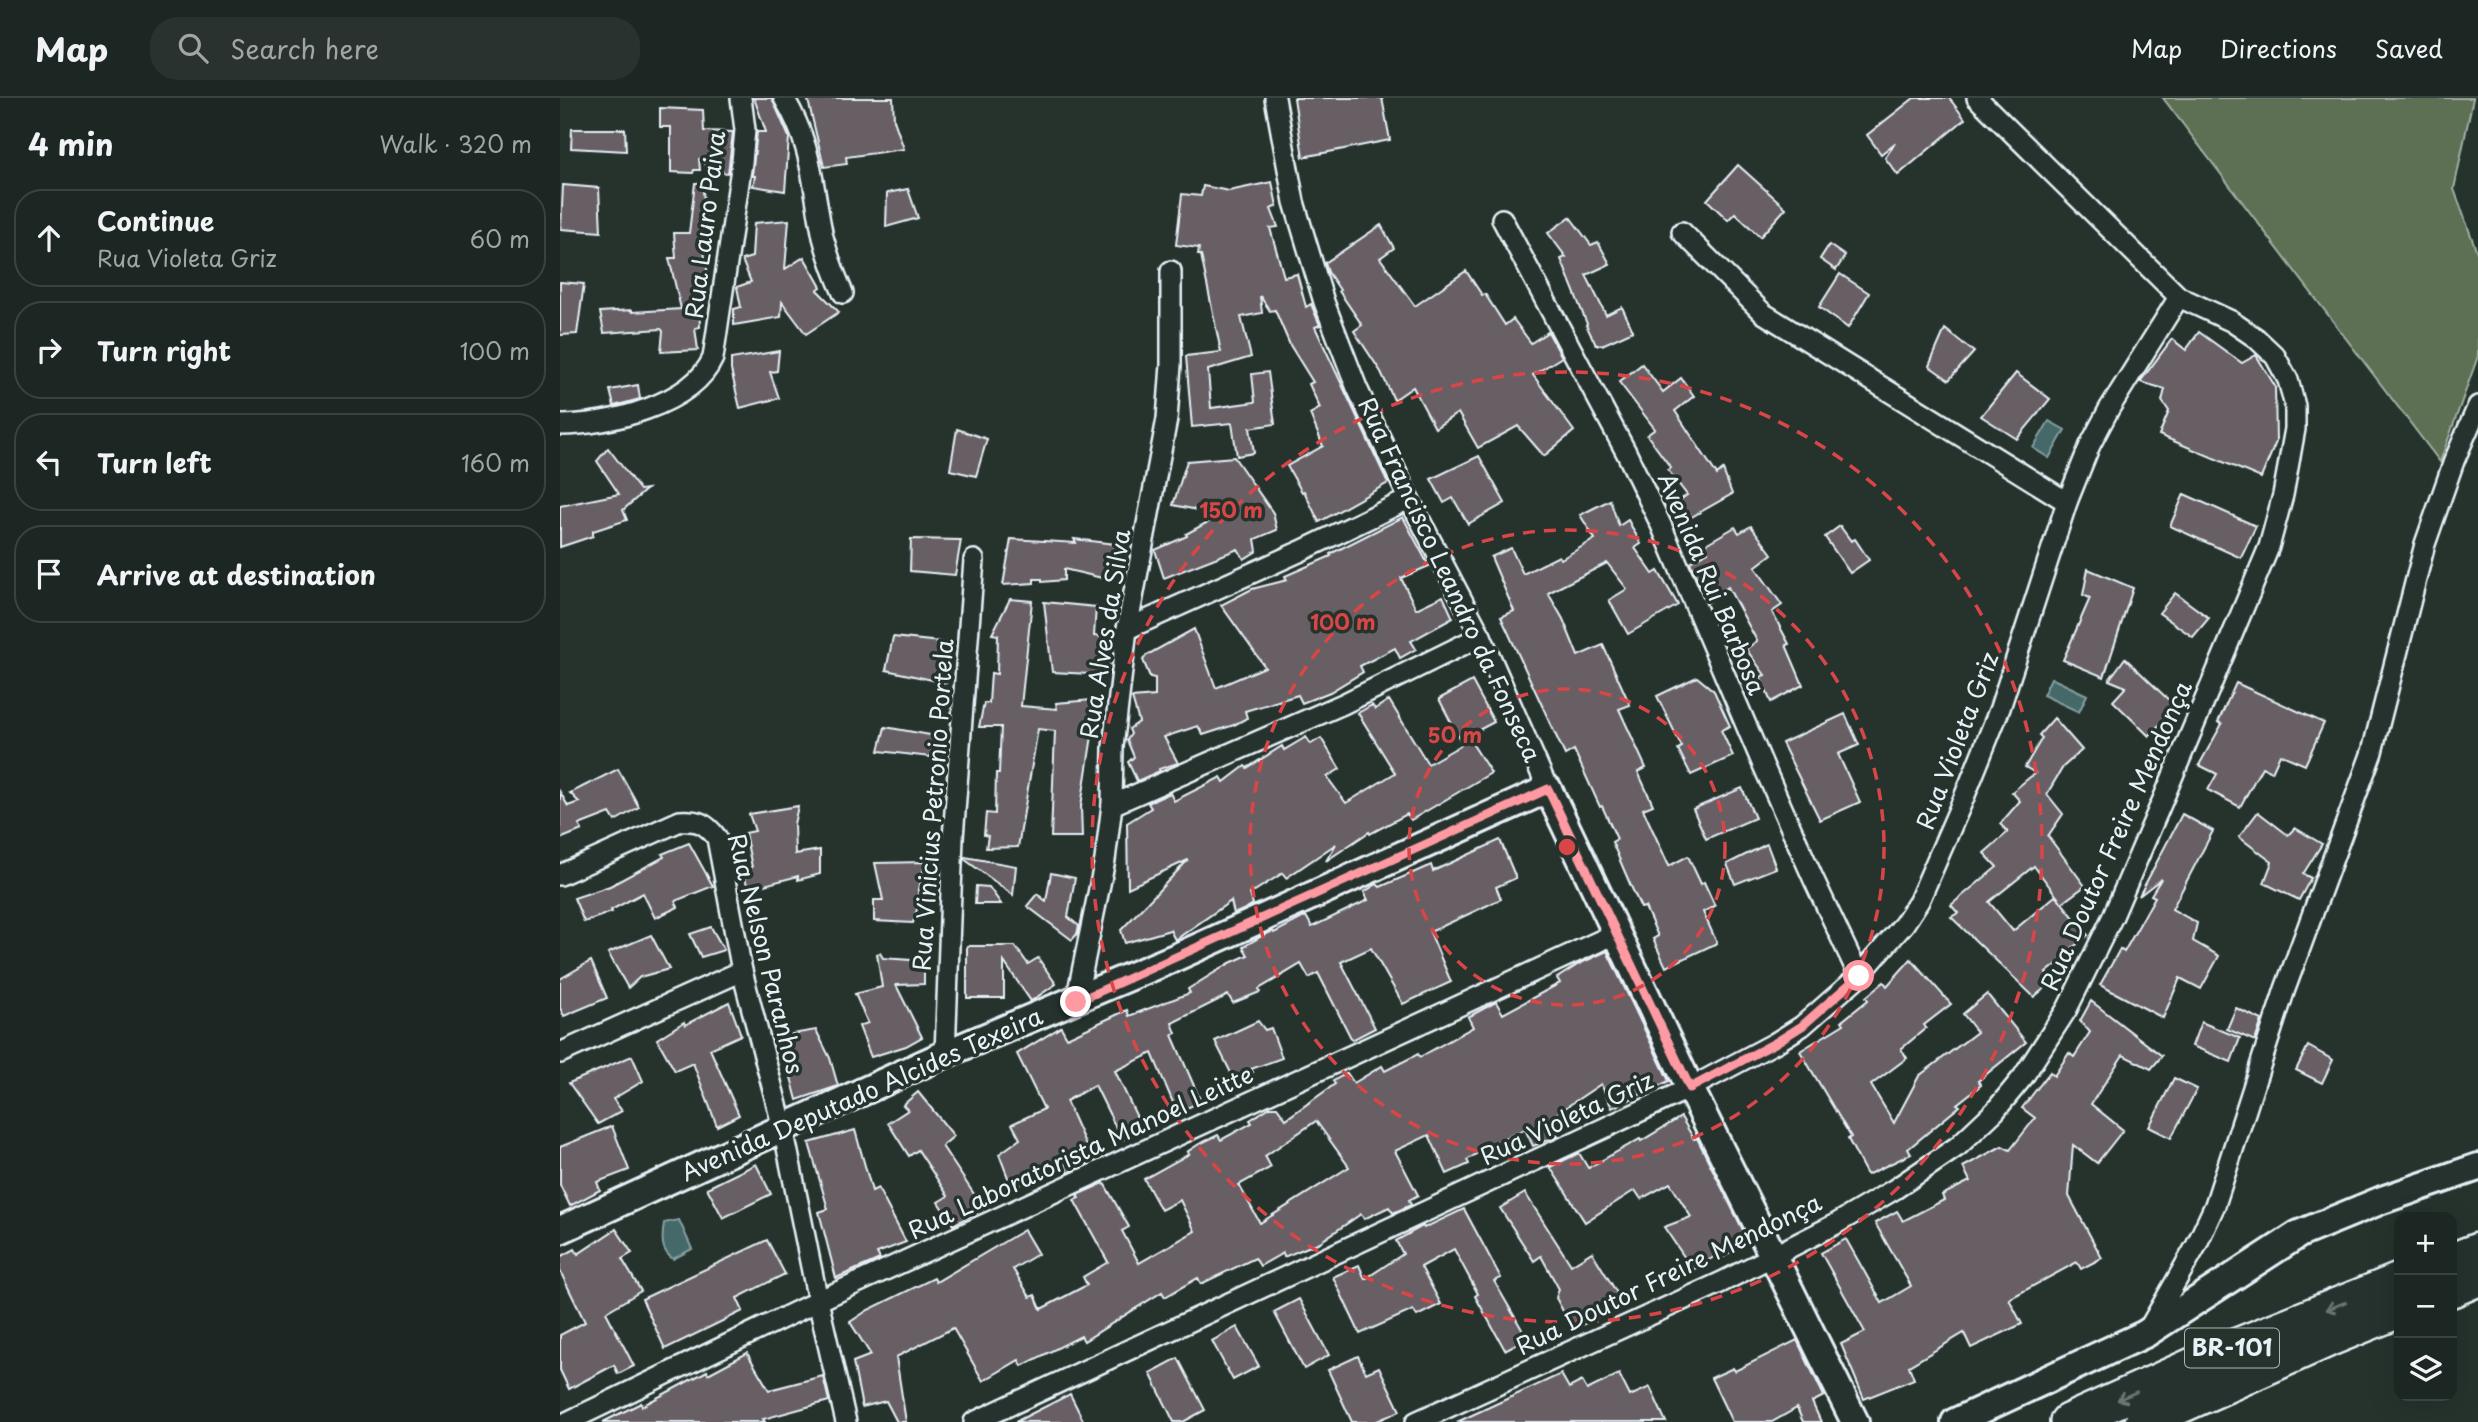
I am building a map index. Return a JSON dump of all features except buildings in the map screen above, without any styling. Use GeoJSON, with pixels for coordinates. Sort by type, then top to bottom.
{"type":"FeatureCollection","features":[{"type":"Feature","properties":{"kind":"highway"},"geometry":{"type":"LineString","coordinates":[[2457,1259],[2478,1251]]}},
{"type":"Feature","properties":{"kind":"highway"},"geometry":{"type":"LineString","coordinates":[[2457,1287],[2478,1278]]}},
{"type":"Feature","properties":{"kind":"highway","name":"BR-101"},"geometry":{"type":"LineString","coordinates":[[2068,1422],[2235,1347],[2394,1283]]}},
{"type":"Feature","properties":{"kind":"highway","name":"BR-101"},"geometry":{"type":"LineString","coordinates":[[2143,1422],[2329,1338],[2394,1312]]}},
{"type":"Feature","properties":{"kind":"main road","name":"Rua Francisco Leandro da Fonseca"},"geometry":{"type":"LineString","coordinates":[[1548,789],[1690,1088],[1855,1422]]}},
{"type":"Feature","properties":{"kind":"main road","name":"Avenida Deputado Alcides Texeira"},"geometry":{"type":"LineString","coordinates":[[560,1230],[945,1054],[1076,1002],[1548,789]]}},
{"type":"Feature","properties":{"kind":"main road"},"geometry":{"type":"LineString","coordinates":[[1955,1422],[2146,1334],[2299,1234],[2382,1200],[2478,1167]]}},
{"type":"Feature","properties":{"kind":"street","name":"Rua Lauro Paiva"},"geometry":{"type":"LineString","coordinates":[[560,425],[587,425],[631,415],[690,386],[708,369],[713,358],[742,162],[745,130],[741,98]]}},
{"type":"Feature","properties":{"kind":"street"},"geometry":{"type":"LineString","coordinates":[[784,98],[801,130],[809,153],[824,237],[843,293]]}},
{"type":"Feature","properties":{"kind":"street","name":"Rua Francisco Leandro da Fonseca"},"geometry":{"type":"LineString","coordinates":[[1275,98],[1294,202],[1324,302],[1357,388],[1409,499],[1481,636],[1548,789]]}},
{"type":"Feature","properties":{"kind":"street","name":"Rua Doutor Freire Mendonça"},"geometry":{"type":"LineString","coordinates":[[1416,1422],[1774,1256],[1895,1189],[1958,1146],[1995,1111],[2023,1077],[2067,1009],[2113,916],[2164,797],[2269,547],[2283,495],[2295,429],[2295,406],[2288,380],[2275,356],[2256,338],[2231,321],[2179,297],[1977,98]]}},
{"type":"Feature","properties":{"kind":"street","name":"Avenida Rui Barbosa"},"geometry":{"type":"LineString","coordinates":[[1502,219],[1626,452],[1655,513],[1790,828],[1859,976]]}},
{"type":"Feature","properties":{"kind":"street"},"geometry":{"type":"LineString","coordinates":[[1682,232],[1763,313],[2067,502]]}},
{"type":"Feature","properties":{"kind":"street","name":"Rua Alves da Silva"},"geometry":{"type":"LineString","coordinates":[[1076,1002],[1095,916],[1112,804],[1113,747],[1127,629],[1167,419],[1171,365],[1171,271]]}},
{"type":"Feature","properties":{"kind":"street","name":"Rua Violeta Griz"},"geometry":{"type":"LineString","coordinates":[[974,1422],[1690,1088],[1802,1026],[1859,976],[1904,924],[1919,901],[2000,708],[2067,502],[2090,445],[2109,409],[2179,297]]}},
{"type":"Feature","properties":{"kind":"street"},"geometry":{"type":"LineString","coordinates":[[2146,1334],[2196,1246],[2215,1205],[2286,989],[2372,752],[2425,544],[2454,460],[2478,406]]}},
{"type":"Feature","properties":{"kind":"street"},"geometry":{"type":"LineString","coordinates":[[1127,629],[1409,499]]}},
{"type":"Feature","properties":{"kind":"street","name":"Rua Vinicius Petronio Portela"},"geometry":{"type":"LineString","coordinates":[[945,1054],[953,838],[974,560]]}},
{"type":"Feature","properties":{"kind":"street"},"geometry":{"type":"LineString","coordinates":[[1112,804],[1343,704],[1481,636]]}},
{"type":"Feature","properties":{"kind":"street","name":"Rua Nelson Paranhos"},"geometry":{"type":"LineString","coordinates":[[560,874],[680,821],[695,820],[708,826],[718,838],[742,971],[783,1128],[846,1422]]}},
{"type":"Feature","properties":{"kind":"street","name":"Rua Laboratorista Manoel Leitte"},"geometry":{"type":"LineString","coordinates":[[566,1422],[818,1301],[1617,933]]}},
{"type":"Feature","properties":{"kind":"street"},"geometry":{"type":"LineString","coordinates":[[560,1053],[742,971]]}},
{"type":"Feature","properties":{"kind":"green space"},"geometry":{"type":"Polygon","coordinates":[[[2163,98],[2473,98],[2454,189],[2478,255],[2478,356],[2440,462],[2163,98]]]}},
{"type":"Feature","properties":{"kind":"water"},"geometry":{"type":"Polygon","coordinates":[[[2049,421],[2065,430],[2049,458],[2033,448],[2049,421]]]}},
{"type":"Feature","properties":{"kind":"water"},"geometry":{"type":"Polygon","coordinates":[[[2051,678],[2087,695],[2079,712],[2043,695],[2051,678]]]}},
{"type":"Feature","properties":{"kind":"water"},"geometry":{"type":"Polygon","coordinates":[[[679,1220],[692,1249],[673,1259],[664,1248],[664,1223],[679,1220]]]}},
{"type":"Feature","properties":{"kind":"route"},"geometry":{"type":"LineString","coordinates":[[1076,1002],[1548,789],[1690,1088],[1802,1026],[1859,976]]}}]}
